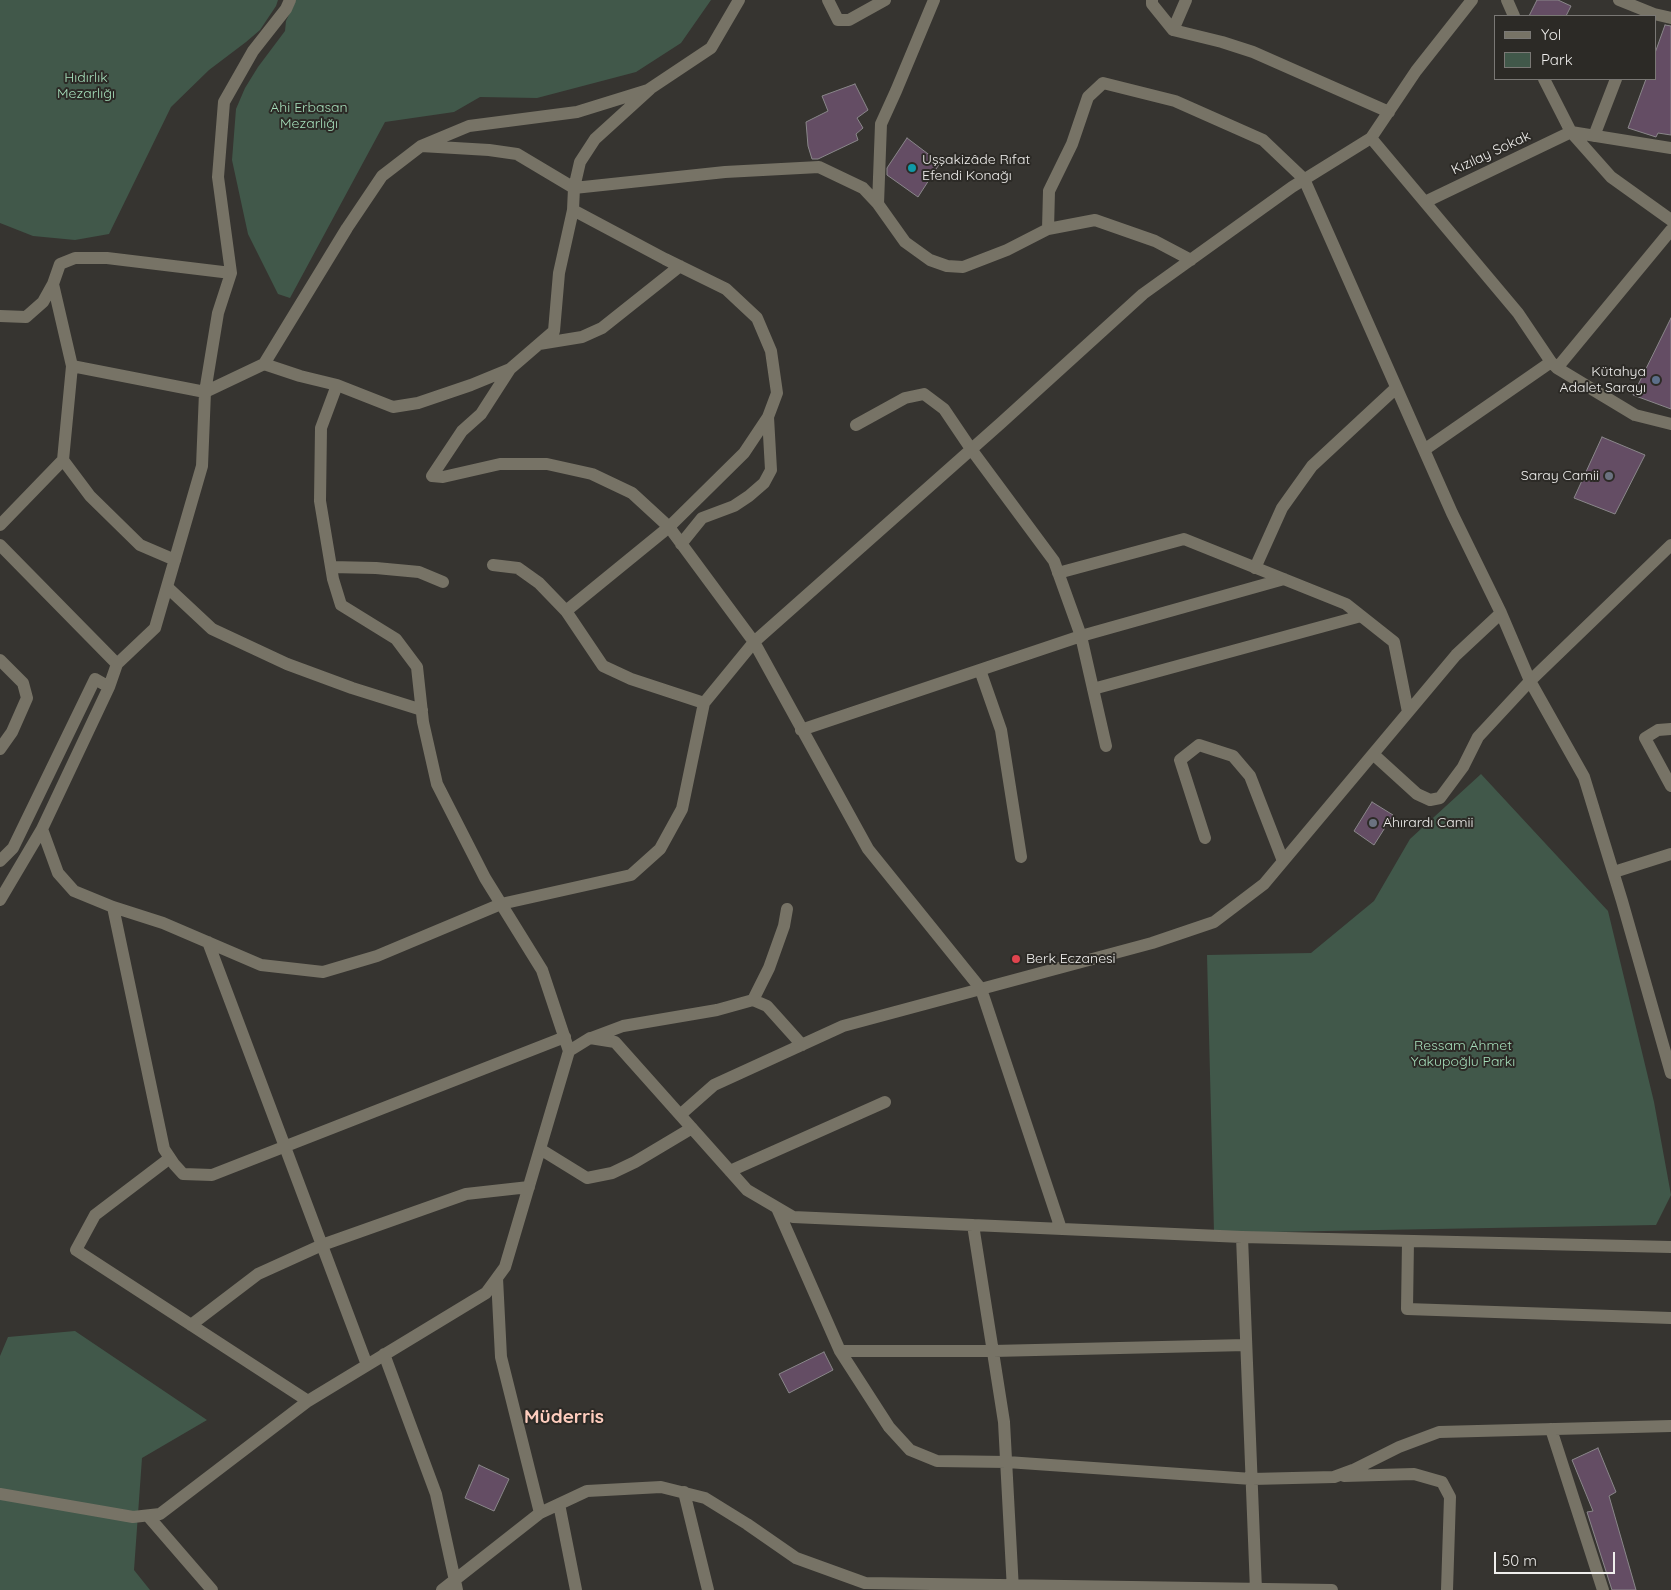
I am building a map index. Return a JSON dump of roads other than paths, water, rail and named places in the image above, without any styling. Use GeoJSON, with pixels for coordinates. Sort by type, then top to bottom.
{"type":"FeatureCollection","features":[{"type":"Feature","properties":{"kind":"street"},"geometry":{"type":"LineString","coordinates":[[0,900],[42,829],[109,687],[117,664],[155,628],[202,466],[205,392],[218,313],[231,273],[218,177],[224,102],[253,50],[286,9],[290,0]]}},
{"type":"Feature","properties":{"kind":"street"},"geometry":{"type":"LineString","coordinates":[[738,0],[711,48],[650,89],[595,139],[580,162],[574,188],[573,210],[559,273],[554,331],[510,369],[481,414],[462,431],[432,476],[443,477],[500,464],[547,464],[592,474],[632,493],[669,528],[754,642],[868,849],[981,989],[1061,1229]]}},
{"type":"Feature","properties":{"kind":"street"},"geometry":{"type":"LineString","coordinates":[[828,0],[838,20],[849,20],[885,0]]}},
{"type":"Feature","properties":{"kind":"street"},"geometry":{"type":"LineString","coordinates":[[878,204],[881,124],[934,0]]}},
{"type":"Feature","properties":{"kind":"street"},"geometry":{"type":"LineString","coordinates":[[1152,0],[1152,4],[1172,30],[1222,42],[1253,52],[1389,112]]}},
{"type":"Feature","properties":{"kind":"street"},"geometry":{"type":"LineString","coordinates":[[1172,30],[1186,0]]}},
{"type":"Feature","properties":{"kind":"street"},"geometry":{"type":"LineString","coordinates":[[42,829],[58,873],[74,891],[113,907],[162,923],[261,964],[323,972],[377,956],[501,904],[631,875],[660,849],[682,809],[704,703],[754,642],[1143,294],[1304,179],[1371,138],[1416,71],[1472,0]]}},
{"type":"Feature","properties":{"kind":"street"},"geometry":{"type":"LineString","coordinates":[[1507,0],[1514,15]]}},
{"type":"Feature","properties":{"kind":"street"},"geometry":{"type":"LineString","coordinates":[[1619,0],[1654,14],[1671,18]]}},
{"type":"Feature","properties":{"kind":"street"},"geometry":{"type":"LineString","coordinates":[[1545,80],[1571,132],[1611,176],[1671,220]]}},
{"type":"Feature","properties":{"kind":"street"},"geometry":{"type":"LineString","coordinates":[[1594,136],[1616,80]]}},
{"type":"Feature","properties":{"kind":"street"},"geometry":{"type":"LineString","coordinates":[[1048,229],[1049,191],[1072,144],[1088,97],[1103,83],[1175,101],[1264,140],[1304,179],[1452,513],[1501,612],[1530,681],[1584,777],[1614,872],[1671,1073]]}},
{"type":"Feature","properties":{"kind":"street"},"geometry":{"type":"LineString","coordinates":[[72,366],[205,392],[264,364],[347,228],[382,176],[421,146],[470,126],[577,112],[650,89]]}},
{"type":"Feature","properties":{"kind":"street"},"geometry":{"type":"LineString","coordinates":[[1571,132],[1671,148]]}},
{"type":"Feature","properties":{"kind":"street","name":"Kızılay Sokak"},"geometry":{"type":"LineString","coordinates":[[1425,202],[1571,132]]}},
{"type":"Feature","properties":{"kind":"street"},"geometry":{"type":"LineString","coordinates":[[1371,138],[1518,313],[1554,365],[1635,416],[1671,424]]}},
{"type":"Feature","properties":{"kind":"street"},"geometry":{"type":"LineString","coordinates":[[421,146],[489,150],[517,154],[574,188],[725,172],[819,167],[863,188],[878,204],[904,242],[930,260],[948,266],[963,267],[1007,250],[1048,229],[1095,220],[1155,241],[1191,260]]}},
{"type":"Feature","properties":{"kind":"street"},"geometry":{"type":"LineString","coordinates":[[566,611],[669,528],[744,453],[768,417],[777,393],[771,352],[757,318],[726,289],[573,210]]}},
{"type":"Feature","properties":{"kind":"street"},"geometry":{"type":"LineString","coordinates":[[1424,450],[1554,365],[1671,230]]}},
{"type":"Feature","properties":{"kind":"street"},"geometry":{"type":"LineString","coordinates":[[0,316],[26,317],[43,302],[53,284],[60,264],[75,258],[107,258],[231,273]]}},
{"type":"Feature","properties":{"kind":"street"},"geometry":{"type":"LineString","coordinates":[[539,344],[582,337],[602,328],[680,266]]}},
{"type":"Feature","properties":{"kind":"street"},"geometry":{"type":"LineString","coordinates":[[0,525],[63,460],[72,366],[53,284]]}},
{"type":"Feature","properties":{"kind":"street"},"geometry":{"type":"LineString","coordinates":[[264,364],[300,376],[337,385],[392,407],[418,403],[470,386],[510,369]]}},
{"type":"Feature","properties":{"kind":"street"},"geometry":{"type":"LineString","coordinates":[[0,1494],[133,1518],[160,1514],[308,1401],[486,1293],[505,1267],[569,1051],[542,970],[485,878],[436,784],[422,710],[417,667],[396,639],[342,605],[330,567],[320,501],[321,428],[337,385]]}},
{"type":"Feature","properties":{"kind":"street"},"geometry":{"type":"LineString","coordinates":[[1255,568],[1282,508],[1312,466],[1396,388]]}},
{"type":"Feature","properties":{"kind":"street"},"geometry":{"type":"LineString","coordinates":[[856,425],[905,398],[924,394],[944,409],[971,449],[1054,561],[1081,636],[1106,746]]}},
{"type":"Feature","properties":{"kind":"street"},"geometry":{"type":"LineString","coordinates":[[681,544],[702,518],[734,506],[764,483],[771,470],[768,417]]}},
{"type":"Feature","properties":{"kind":"street"},"geometry":{"type":"LineString","coordinates":[[63,460],[90,496],[140,545],[175,560]]}},
{"type":"Feature","properties":{"kind":"street"},"geometry":{"type":"LineString","coordinates":[[1058,573],[1184,539],[1346,604],[1394,642],[1408,712]]}},
{"type":"Feature","properties":{"kind":"street"},"geometry":{"type":"LineString","coordinates":[[1373,754],[1417,794],[1430,800],[1440,798],[1463,767],[1478,737],[1530,681],[1671,545]]}},
{"type":"Feature","properties":{"kind":"street"},"geometry":{"type":"LineString","coordinates":[[0,546],[117,664]]}},
{"type":"Feature","properties":{"kind":"street"},"geometry":{"type":"LineString","coordinates":[[493,565],[518,568],[539,583],[566,611],[602,666],[631,679],[704,703]]}},
{"type":"Feature","properties":{"kind":"street"},"geometry":{"type":"LineString","coordinates":[[330,567],[376,568],[419,572],[442,582]]}},
{"type":"Feature","properties":{"kind":"street"},"geometry":{"type":"LineString","coordinates":[[802,730],[1081,636],[1284,579]]}},
{"type":"Feature","properties":{"kind":"street"},"geometry":{"type":"LineString","coordinates":[[167,587],[212,629],[287,664],[352,688],[422,710]]}},
{"type":"Feature","properties":{"kind":"street"},"geometry":{"type":"LineString","coordinates":[[680,1115],[714,1085],[843,1026],[1152,943],[1214,922],[1264,884],[1456,655],[1501,612]]}},
{"type":"Feature","properties":{"kind":"street"},"geometry":{"type":"LineString","coordinates":[[1093,689],[1361,616]]}},
{"type":"Feature","properties":{"kind":"street"},"geometry":{"type":"LineString","coordinates":[[0,660],[23,683],[27,698],[12,732],[0,749]]}},
{"type":"Feature","properties":{"kind":"street"},"geometry":{"type":"LineString","coordinates":[[980,670],[1001,730],[1021,857]]}},
{"type":"Feature","properties":{"kind":"street"},"geometry":{"type":"LineString","coordinates":[[0,861],[13,848],[95,679],[109,687]]}},
{"type":"Feature","properties":{"kind":"street"},"geometry":{"type":"LineString","coordinates":[[1671,729],[1658,730],[1645,738],[1671,786]]}},
{"type":"Feature","properties":{"kind":"street"},"geometry":{"type":"LineString","coordinates":[[1205,838],[1180,760],[1199,745],[1233,756],[1250,776],[1283,861]]}},
{"type":"Feature","properties":{"kind":"street"},"geometry":{"type":"LineString","coordinates":[[1614,872],[1671,854]]}},
{"type":"Feature","properties":{"kind":"street"},"geometry":{"type":"LineString","coordinates":[[113,907],[164,1149],[183,1174],[212,1175],[564,1037]]}},
{"type":"Feature","properties":{"kind":"street"},"geometry":{"type":"LineString","coordinates":[[753,1000],[769,968],[784,926],[787,909]]}},
{"type":"Feature","properties":{"kind":"street"},"geometry":{"type":"LineString","coordinates":[[208,942],[367,1365]]}},
{"type":"Feature","properties":{"kind":"street"},"geometry":{"type":"LineString","coordinates":[[569,1051],[590,1038],[623,1026],[717,1010],[753,1000],[767,1006],[802,1045]]}},
{"type":"Feature","properties":{"kind":"street"},"geometry":{"type":"LineString","coordinates":[[590,1038],[616,1042],[747,1190],[793,1217],[1242,1237],[1671,1247]]}},
{"type":"Feature","properties":{"kind":"street"},"geometry":{"type":"LineString","coordinates":[[730,1171],[885,1102]]}},
{"type":"Feature","properties":{"kind":"street"},"geometry":{"type":"LineString","coordinates":[[540,1149],[587,1178],[612,1174],[692,1128]]}},
{"type":"Feature","properties":{"kind":"street"},"geometry":{"type":"LineString","coordinates":[[170,1158],[94,1215],[76,1250],[308,1401]]}},
{"type":"Feature","properties":{"kind":"street"},"geometry":{"type":"LineString","coordinates":[[191,1325],[258,1274],[322,1245],[466,1194],[529,1187]]}},
{"type":"Feature","properties":{"kind":"street"},"geometry":{"type":"LineString","coordinates":[[777,1208],[840,1351],[889,1427],[910,1450],[937,1462],[1006,1462],[1252,1479],[1414,1474],[1442,1482],[1450,1497],[1447,1590]]}},
{"type":"Feature","properties":{"kind":"street"},"geometry":{"type":"LineString","coordinates":[[973,1225],[1004,1422],[1013,1588]]}},
{"type":"Feature","properties":{"kind":"street"},"geometry":{"type":"LineString","coordinates":[[1242,1237],[1256,1589]]}},
{"type":"Feature","properties":{"kind":"street"},"geometry":{"type":"LineString","coordinates":[[1408,1241],[1407,1309],[1671,1318]]}},
{"type":"Feature","properties":{"kind":"street"},"geometry":{"type":"LineString","coordinates":[[497,1278],[501,1357],[540,1513]]}},
{"type":"Feature","properties":{"kind":"street"},"geometry":{"type":"LineString","coordinates":[[840,1351],[993,1351],[1246,1345]]}},
{"type":"Feature","properties":{"kind":"street"},"geometry":{"type":"LineString","coordinates":[[384,1354],[436,1494],[456,1584]]}},
{"type":"Feature","properties":{"kind":"street"},"geometry":{"type":"LineString","coordinates":[[1334,1477],[1353,1470],[1399,1447],[1439,1432],[1671,1426]]}},
{"type":"Feature","properties":{"kind":"street"},"geometry":{"type":"LineString","coordinates":[[1551,1429],[1604,1590]]}},
{"type":"Feature","properties":{"kind":"street"},"geometry":{"type":"LineString","coordinates":[[442,1590],[456,1584],[540,1513],[559,1504],[587,1491],[661,1487],[705,1498],[796,1558],[866,1583],[1013,1588],[1332,1590]]}},
{"type":"Feature","properties":{"kind":"street"},"geometry":{"type":"LineString","coordinates":[[684,1492],[708,1590]]}},
{"type":"Feature","properties":{"kind":"street"},"geometry":{"type":"LineString","coordinates":[[559,1504],[576,1590]]}},
{"type":"Feature","properties":{"kind":"street"},"geometry":{"type":"LineString","coordinates":[[148,1516],[214,1589]]}},
{"type":"Feature","properties":{"kind":"place","name":"Uşşakizâde Rıfat Efendi Konağı"},"geometry":{"type":"Point","coordinates":[912,168]}},
{"type":"Feature","properties":{"kind":"place","name":"Kütahya Adalet Sarayı"},"geometry":{"type":"Point","coordinates":[1656,380]}},
{"type":"Feature","properties":{"kind":"place","name":"Saray Camii"},"geometry":{"type":"Point","coordinates":[1609,476]}},
{"type":"Feature","properties":{"kind":"place","name":"Ahırardı Camii"},"geometry":{"type":"Point","coordinates":[1373,823]}},
{"type":"Feature","properties":{"kind":"place","name":"Berk Eczanesi"},"geometry":{"type":"Point","coordinates":[1016,959]}},
{"type":"Feature","properties":{"kind":"district","name":"Müderris"},"geometry":{"type":"Point","coordinates":[564,1417]}},
{"type":"Feature","properties":{"kind":"park label","name":"Hıdırlık Mezarlığı"},"geometry":{"type":"Point","coordinates":[86,86]}},
{"type":"Feature","properties":{"kind":"park label","name":"Ahi Erbasan Mezarlığı"},"geometry":{"type":"Point","coordinates":[309,116]}},
{"type":"Feature","properties":{"kind":"park label","name":"Ressam Ahmet Yakupoğlu Parkı"},"geometry":{"type":"Point","coordinates":[1463,1054]}}]}
